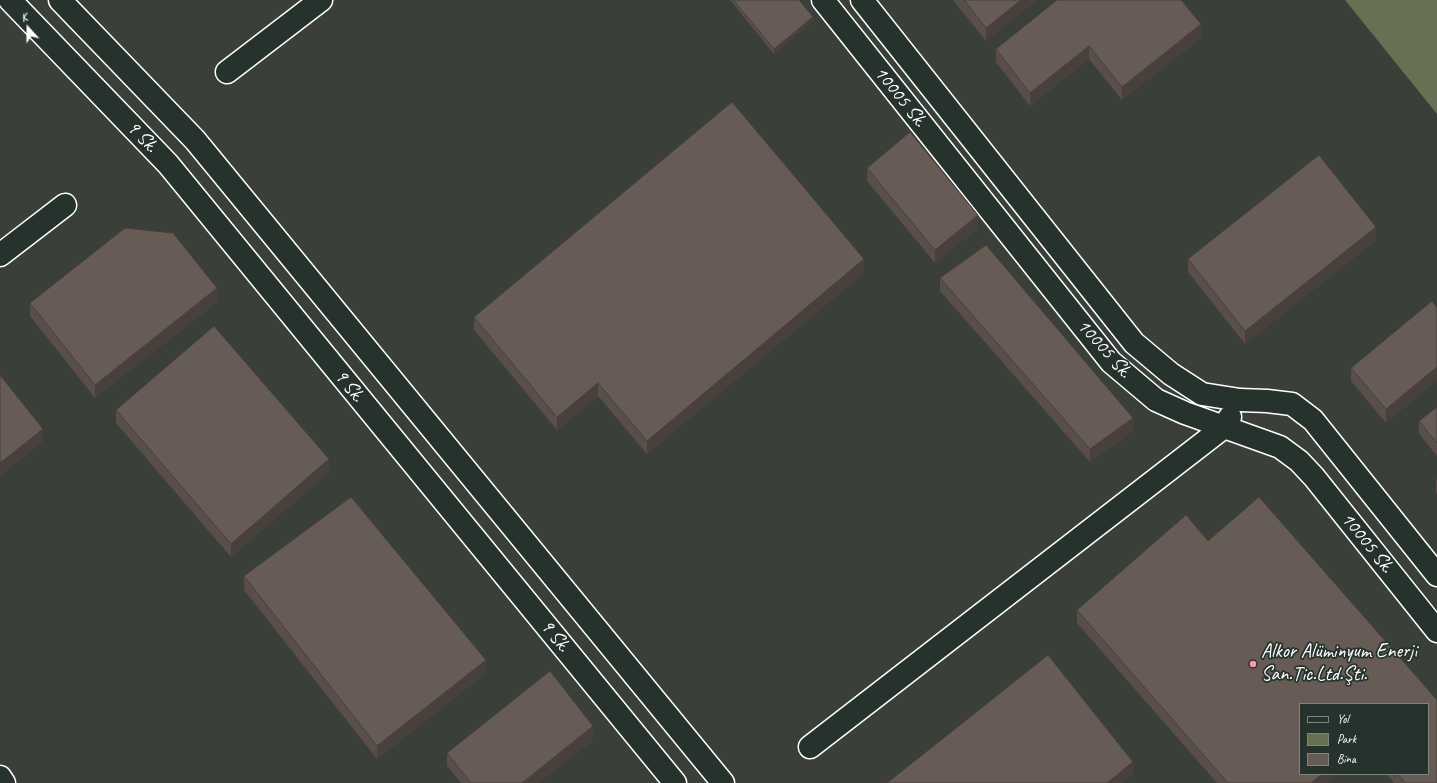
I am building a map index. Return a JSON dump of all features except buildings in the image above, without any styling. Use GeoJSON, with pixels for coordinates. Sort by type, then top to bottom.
{"type":"FeatureCollection","features":[{"type":"Feature","properties":{"kind":"lane","name":"9 Sk."},"geometry":{"type":"LineString","coordinates":[[10,0],[168,164],[676,783]]}},
{"type":"Feature","properties":{"kind":"lane","name":"9 Sk."},"geometry":{"type":"LineString","coordinates":[[60,0],[195,140],[723,783]]}},
{"type":"Feature","properties":{"kind":"lane"},"geometry":{"type":"LineString","coordinates":[[227,72],[321,0]]}},
{"type":"Feature","properties":{"kind":"lane","name":"10005 Sk."},"geometry":{"type":"LineString","coordinates":[[823,0],[1111,362],[1156,400],[1185,413],[1280,448],[1299,461],[1314,477],[1437,630]]}},
{"type":"Feature","properties":{"kind":"lane","name":"10005 Sk."},"geometry":{"type":"LineString","coordinates":[[862,0],[1134,343],[1171,374],[1202,394],[1240,400],[1292,404],[1313,420],[1437,575]]}},
{"type":"Feature","properties":{"kind":"lane"},"geometry":{"type":"LineString","coordinates":[[0,255],[65,205]]}},
{"type":"Feature","properties":{"kind":"lane"},"geometry":{"type":"LineString","coordinates":[[810,747],[1224,427],[1240,400]]}},
{"type":"Feature","properties":{"kind":"lane"},"geometry":{"type":"LineString","coordinates":[[0,777],[4,783]]}},
{"type":"Feature","properties":{"kind":"green space"},"geometry":{"type":"Polygon","coordinates":[[[1345,0],[1437,0],[1437,114],[1345,0]]]}},
{"type":"Feature","properties":{"kind":"place","name":"Alkor Alüminyum Enerji San.Tic.Ltd.Şti."},"geometry":{"type":"Point","coordinates":[1253,664]}}]}
